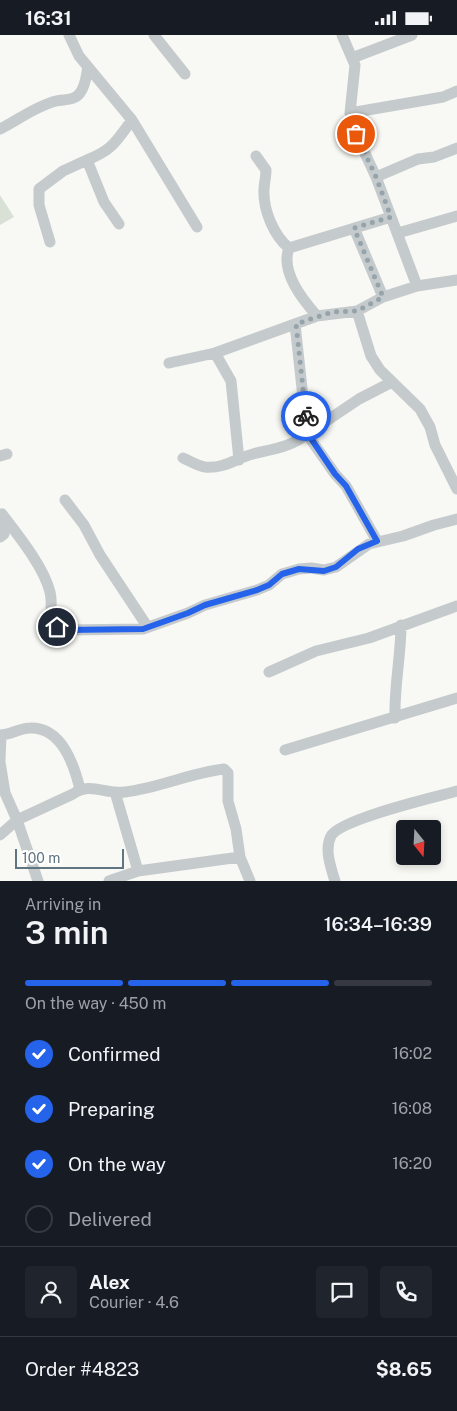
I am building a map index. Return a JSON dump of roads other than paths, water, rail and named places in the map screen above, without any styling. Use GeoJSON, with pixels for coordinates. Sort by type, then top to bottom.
{"type":"FeatureCollection","features":[{"type":"Feature","properties":{"kind":"street"},"geometry":{"type":"LineString","coordinates":[[69,35],[73,47],[132,121],[197,227]]}},
{"type":"Feature","properties":{"kind":"street"},"geometry":{"type":"LineString","coordinates":[[154,35],[185,74]]}},
{"type":"Feature","properties":{"kind":"street"},"geometry":{"type":"LineString","coordinates":[[332,35],[343,37],[355,65],[355,81],[350,113],[364,155],[376,177],[398,233],[416,286]]}},
{"type":"Feature","properties":{"kind":"street"},"geometry":{"type":"LineString","coordinates":[[352,58],[412,35]]}},
{"type":"Feature","properties":{"kind":"street"},"geometry":{"type":"LineString","coordinates":[[0,129],[34,109],[56,101],[69,100],[80,94],[85,85],[88,67]]}},
{"type":"Feature","properties":{"kind":"street"},"geometry":{"type":"LineString","coordinates":[[350,113],[443,97],[457,91]]}},
{"type":"Feature","properties":{"kind":"street"},"geometry":{"type":"LineString","coordinates":[[50,242],[39,205],[39,189],[63,171],[106,152],[114,145],[132,121]]}},
{"type":"Feature","properties":{"kind":"street"},"geometry":{"type":"LineString","coordinates":[[376,177],[418,159],[434,157],[457,148]]}},
{"type":"Feature","properties":{"kind":"street"},"geometry":{"type":"LineString","coordinates":[[256,156],[266,170],[264,190],[268,213],[280,241],[289,248]]}},
{"type":"Feature","properties":{"kind":"street"},"geometry":{"type":"LineString","coordinates":[[87,160],[104,202],[118,224]]}},
{"type":"Feature","properties":{"kind":"street"},"geometry":{"type":"LineString","coordinates":[[398,233],[457,216]]}},
{"type":"Feature","properties":{"kind":"street"},"geometry":{"type":"LineString","coordinates":[[289,248],[391,217]]}},
{"type":"Feature","properties":{"kind":"street"},"geometry":{"type":"LineString","coordinates":[[354,228],[383,297]]}},
{"type":"Feature","properties":{"kind":"street"},"geometry":{"type":"LineString","coordinates":[[289,248],[288,268],[295,286],[304,301],[317,316]]}},
{"type":"Feature","properties":{"kind":"street"},"geometry":{"type":"LineString","coordinates":[[169,363],[215,353],[317,316],[357,311],[383,297],[416,286],[457,280]]}},
{"type":"Feature","properties":{"kind":"street"},"geometry":{"type":"LineString","coordinates":[[357,311],[371,356],[392,382],[420,409],[430,427],[435,445],[457,489]]}},
{"type":"Feature","properties":{"kind":"street"},"geometry":{"type":"LineString","coordinates":[[296,324],[308,434],[335,474],[346,486],[377,541]]}},
{"type":"Feature","properties":{"kind":"street"},"geometry":{"type":"LineString","coordinates":[[215,353],[231,381],[239,460]]}},
{"type":"Feature","properties":{"kind":"street"},"geometry":{"type":"LineString","coordinates":[[183,458],[204,467],[223,465],[255,453],[280,449],[299,441],[359,399],[392,382]]}},
{"type":"Feature","properties":{"kind":"street"},"geometry":{"type":"LineString","coordinates":[[64,499],[84,525],[100,555],[148,626]]}},
{"type":"Feature","properties":{"kind":"street"},"geometry":{"type":"LineString","coordinates":[[0,515],[2,514],[38,567],[50,592],[50,620],[57,627],[66,630],[136,630],[177,618],[205,605],[257,590],[269,585],[282,574],[291,571],[311,568],[324,571],[336,567],[358,549],[377,541],[403,537],[434,525],[457,519]]}},
{"type":"Feature","properties":{"kind":"street"},"geometry":{"type":"LineString","coordinates":[[0,525],[4,534],[0,537]]}},
{"type":"Feature","properties":{"kind":"street"},"geometry":{"type":"LineString","coordinates":[[269,672],[316,651],[369,638],[457,606]]}},
{"type":"Feature","properties":{"kind":"street"},"geometry":{"type":"LineString","coordinates":[[395,718],[394,688],[401,644],[401,625]]}},
{"type":"Feature","properties":{"kind":"street"},"geometry":{"type":"LineString","coordinates":[[285,750],[457,698]]}},
{"type":"Feature","properties":{"kind":"street"},"geometry":{"type":"LineString","coordinates":[[38,881],[17,820],[5,793],[0,761],[0,736],[30,728],[42,730],[54,737],[68,752],[75,768],[80,789]]}},
{"type":"Feature","properties":{"kind":"street"},"geometry":{"type":"LineString","coordinates":[[0,835],[17,820],[80,789],[96,787],[124,793],[224,769],[228,773],[228,801],[236,829],[240,857],[250,881]]}},
{"type":"Feature","properties":{"kind":"street"},"geometry":{"type":"LineString","coordinates":[[335,881],[329,856],[329,845],[330,838],[337,830],[393,808],[457,791]]}},
{"type":"Feature","properties":{"kind":"street"},"geometry":{"type":"LineString","coordinates":[[115,792],[138,871]]}},
{"type":"Feature","properties":{"kind":"street"},"geometry":{"type":"LineString","coordinates":[[109,881],[138,871],[240,857]]}}]}
